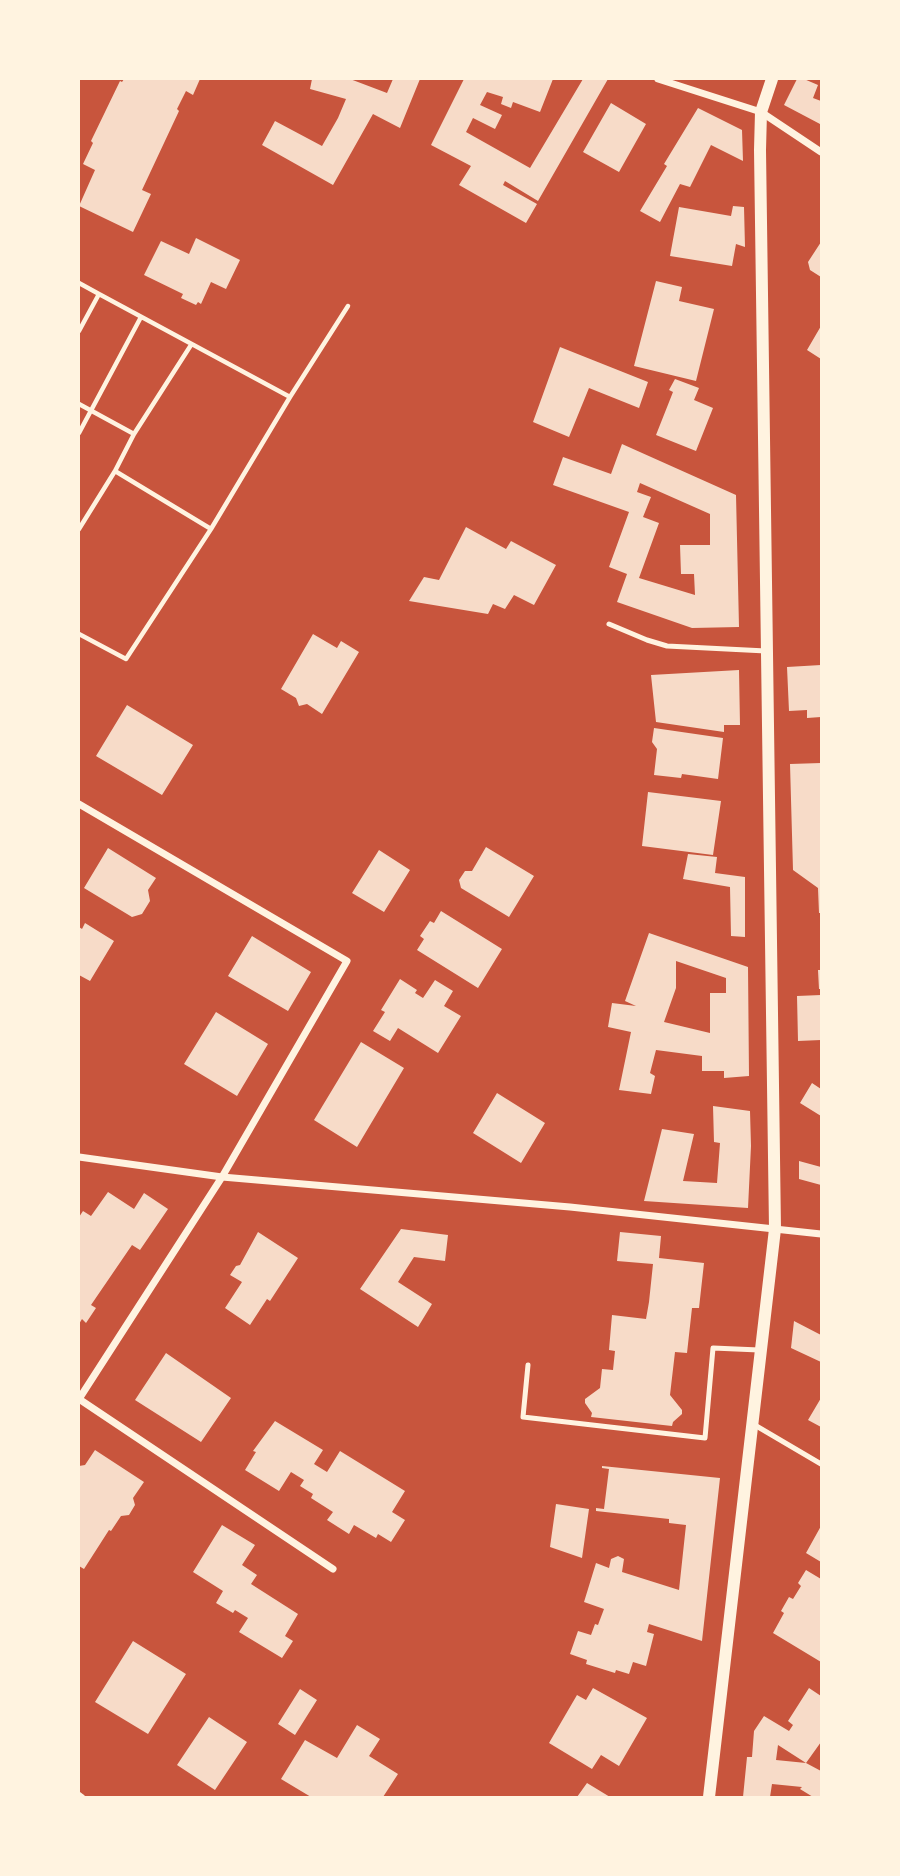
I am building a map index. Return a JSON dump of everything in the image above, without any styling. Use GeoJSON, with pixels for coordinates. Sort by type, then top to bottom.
{"type":"FeatureCollection","features":[{"type":"Feature","properties":{"kind":"street"},"geometry":{"type":"LineString","coordinates":[[657,79],[761,112],[821,152]]}},
{"type":"Feature","properties":{"kind":"street"},"geometry":{"type":"LineString","coordinates":[[709,1797],[775,1229],[761,112],[772,79]]}},
{"type":"Feature","properties":{"kind":"street"},"geometry":{"type":"LineString","coordinates":[[79,804],[347,961],[222,1177],[79,1399],[332,1569]]}},
{"type":"Feature","properties":{"kind":"street"},"geometry":{"type":"LineString","coordinates":[[79,1157],[222,1177],[570,1207],[821,1234]]}},
{"type":"Feature","properties":{"kind":"lane"},"geometry":{"type":"LineString","coordinates":[[609,624],[667,646],[766,651]]}},
{"type":"Feature","properties":{"kind":"lane"},"geometry":{"type":"LineString","coordinates":[[528,1365],[523,1417],[705,1438],[713,1348],[762,1350]]}},
{"type":"Feature","properties":{"kind":"lane"},"geometry":{"type":"LineString","coordinates":[[753,1423],[821,1464]]}},
{"type":"Feature","properties":{"kind":"path"},"geometry":{"type":"LineString","coordinates":[[79,283],[289,397]]}},
{"type":"Feature","properties":{"kind":"path"},"geometry":{"type":"LineString","coordinates":[[79,331],[99,294]]}},
{"type":"Feature","properties":{"kind":"path"},"geometry":{"type":"LineString","coordinates":[[79,634],[126,659],[211,530],[289,397],[348,306]]}},
{"type":"Feature","properties":{"kind":"path"},"geometry":{"type":"LineString","coordinates":[[79,433],[141,317]]}},
{"type":"Feature","properties":{"kind":"path"},"geometry":{"type":"LineString","coordinates":[[79,529],[134,434],[191,345]]}},
{"type":"Feature","properties":{"kind":"path"},"geometry":{"type":"LineString","coordinates":[[79,404],[134,434]]}},
{"type":"Feature","properties":{"kind":"path"},"geometry":{"type":"LineString","coordinates":[[114,471],[211,530]]}},
{"type":"Feature","properties":{"kind":"path"},"geometry":{"type":"LineString","coordinates":[[79,1794],[83,1797]]}},
{"type":"Feature","properties":{"kind":"building"},"geometry":{"type":"Polygon","coordinates":[[[200,79],[193,95],[186,91],[177,109],[179,111],[142,190],[151,194],[133,232],[79,206],[95,170],[83,164],[93,143],[91,141],[120,81],[200,79]]]}},
{"type":"Feature","properties":{"kind":"building"},"geometry":{"type":"Polygon","coordinates":[[[312,79],[350,79],[387,93],[393,79],[420,79],[400,128],[373,114],[333,185],[262,145],[275,121],[322,146],[346,99],[310,89],[312,79]]]}},
{"type":"Feature","properties":{"kind":"building"},"geometry":{"type":"Polygon","coordinates":[[[464,79],[553,79],[540,112],[513,102],[511,108],[501,104],[503,97],[487,92],[480,105],[502,115],[495,129],[473,118],[466,132],[530,168],[583,79],[608,79],[538,201],[505,181],[503,185],[537,204],[526,223],[459,185],[471,166],[431,145],[464,79]]]}},
{"type":"Feature","properties":{"kind":"building"},"geometry":{"type":"Polygon","coordinates":[[[797,79],[818,85],[813,98],[821,101],[820,124],[784,105],[797,79]]]}},
{"type":"Feature","properties":{"kind":"building"},"geometry":{"type":"Polygon","coordinates":[[[611,103],[646,124],[619,172],[583,152],[611,103]]]}},
{"type":"Feature","properties":{"kind":"building"},"geometry":{"type":"Polygon","coordinates":[[[698,108],[742,130],[743,161],[711,145],[690,187],[680,184],[660,222],[640,211],[667,166],[664,164],[698,108]]]}},
{"type":"Feature","properties":{"kind":"building"},"geometry":{"type":"Polygon","coordinates":[[[733,206],[744,207],[745,247],[736,244],[732,266],[670,256],[679,207],[731,216],[733,206]]]}},
{"type":"Feature","properties":{"kind":"building"},"geometry":{"type":"Polygon","coordinates":[[[196,238],[240,260],[226,289],[211,282],[201,304],[198,302],[196,305],[181,298],[183,294],[144,275],[161,241],[189,254],[196,238]]]}},
{"type":"Feature","properties":{"kind":"building"},"geometry":{"type":"Polygon","coordinates":[[[821,242],[821,277],[810,270],[808,262],[821,242]]]}},
{"type":"Feature","properties":{"kind":"building"},"geometry":{"type":"Polygon","coordinates":[[[656,281],[682,287],[679,301],[714,309],[696,381],[634,366],[656,281]]]}},
{"type":"Feature","properties":{"kind":"building"},"geometry":{"type":"Polygon","coordinates":[[[821,326],[821,359],[807,350],[821,326]]]}},
{"type":"Feature","properties":{"kind":"building"},"geometry":{"type":"Polygon","coordinates":[[[560,347],[648,382],[639,408],[589,388],[569,437],[533,422],[560,347]]]}},
{"type":"Feature","properties":{"kind":"building"},"geometry":{"type":"Polygon","coordinates":[[[675,379],[699,388],[694,400],[713,408],[696,451],[656,435],[673,392],[669,390],[675,379]]]}},
{"type":"Feature","properties":{"kind":"building"},"geometry":{"type":"Polygon","coordinates":[[[622,444],[736,495],[739,627],[692,628],[617,602],[627,574],[609,567],[629,512],[553,485],[563,457],[611,474],[622,444]],[[640,483],[637,492],[651,497],[643,517],[659,523],[639,578],[695,595],[694,574],[681,574],[680,545],[710,545],[710,514],[640,483]]]}},
{"type":"Feature","properties":{"kind":"building"},"geometry":{"type":"Polygon","coordinates":[[[466,527],[506,549],[511,541],[556,565],[534,605],[514,595],[505,609],[493,604],[488,614],[409,601],[424,577],[439,580],[466,527]]]}},
{"type":"Feature","properties":{"kind":"building"},"geometry":{"type":"Polygon","coordinates":[[[313,634],[337,648],[341,641],[359,652],[322,714],[307,704],[299,706],[296,698],[281,689],[313,634]]]}},
{"type":"Feature","properties":{"kind":"building"},"geometry":{"type":"Polygon","coordinates":[[[821,665],[821,717],[807,718],[807,710],[789,711],[787,667],[821,665]]]}},
{"type":"Feature","properties":{"kind":"building"},"geometry":{"type":"Polygon","coordinates":[[[739,670],[740,725],[724,725],[724,732],[656,722],[651,675],[739,670]]]}},
{"type":"Feature","properties":{"kind":"building"},"geometry":{"type":"Polygon","coordinates":[[[127,705],[193,745],[162,795],[96,756],[127,705]]]}},
{"type":"Feature","properties":{"kind":"building"},"geometry":{"type":"Polygon","coordinates":[[[654,728],[723,738],[718,779],[682,774],[681,778],[654,775],[657,749],[652,742],[654,728]]]}},
{"type":"Feature","properties":{"kind":"building"},"geometry":{"type":"Polygon","coordinates":[[[821,763],[819,913],[818,888],[793,870],[790,764],[821,763]]]}},
{"type":"Feature","properties":{"kind":"building"},"geometry":{"type":"Polygon","coordinates":[[[648,792],[721,801],[713,855],[642,846],[648,792]]]}},
{"type":"Feature","properties":{"kind":"building"},"geometry":{"type":"Polygon","coordinates":[[[486,847],[534,876],[509,917],[461,888],[459,880],[465,871],[472,871],[486,847]]]}},
{"type":"Feature","properties":{"kind":"building"},"geometry":{"type":"Polygon","coordinates":[[[108,848],[156,878],[148,890],[150,901],[142,914],[132,917],[84,888],[108,848]]]}},
{"type":"Feature","properties":{"kind":"building"},"geometry":{"type":"Polygon","coordinates":[[[379,850],[410,870],[384,912],[352,893],[379,850]]]}},
{"type":"Feature","properties":{"kind":"building"},"geometry":{"type":"Polygon","coordinates":[[[688,854],[717,857],[715,873],[745,877],[745,937],[731,936],[730,887],[683,879],[688,854]]]}},
{"type":"Feature","properties":{"kind":"building"},"geometry":{"type":"Polygon","coordinates":[[[441,911],[502,949],[478,988],[417,950],[424,939],[420,936],[430,921],[434,923],[441,911]]]}},
{"type":"Feature","properties":{"kind":"building"},"geometry":{"type":"Polygon","coordinates":[[[85,923],[114,941],[90,981],[79,975],[79,927],[82,929],[85,923]]]}},
{"type":"Feature","properties":{"kind":"building"},"geometry":{"type":"Polygon","coordinates":[[[649,933],[748,967],[749,1076],[724,1078],[724,1071],[702,1071],[702,1056],[656,1050],[650,1073],[655,1076],[651,1094],[619,1090],[631,1032],[608,1027],[612,1003],[636,1006],[625,1001],[649,933]],[[676,961],[676,988],[664,1022],[710,1033],[710,993],[726,993],[726,978],[676,961]]]}},
{"type":"Feature","properties":{"kind":"building"},"geometry":{"type":"Polygon","coordinates":[[[252,936],[311,972],[288,1011],[228,976],[252,936]]]}},
{"type":"Feature","properties":{"kind":"building"},"geometry":{"type":"Polygon","coordinates":[[[818,970],[821,970],[821,989],[819,989],[818,970]]]}},
{"type":"Feature","properties":{"kind":"building"},"geometry":{"type":"Polygon","coordinates":[[[400,979],[417,990],[415,993],[423,998],[435,980],[453,991],[444,1006],[461,1016],[438,1053],[398,1028],[390,1041],[373,1031],[385,1012],[381,1010],[400,979]]]}},
{"type":"Feature","properties":{"kind":"building"},"geometry":{"type":"Polygon","coordinates":[[[821,995],[821,1040],[798,1041],[797,996],[821,995]]]}},
{"type":"Feature","properties":{"kind":"building"},"geometry":{"type":"Polygon","coordinates":[[[216,1012],[268,1044],[237,1096],[184,1064],[216,1012]]]}},
{"type":"Feature","properties":{"kind":"building"},"geometry":{"type":"Polygon","coordinates":[[[361,1042],[404,1068],[357,1147],[314,1120],[361,1042]]]}},
{"type":"Feature","properties":{"kind":"building"},"geometry":{"type":"Polygon","coordinates":[[[812,1083],[821,1089],[821,1116],[800,1103],[812,1083]]]}},
{"type":"Feature","properties":{"kind":"building"},"geometry":{"type":"Polygon","coordinates":[[[497,1093],[545,1123],[521,1163],[473,1133],[497,1093]]]}},
{"type":"Feature","properties":{"kind":"building"},"geometry":{"type":"Polygon","coordinates":[[[713,1106],[750,1111],[748,1208],[644,1201],[662,1129],[694,1134],[683,1181],[717,1183],[720,1143],[714,1142],[713,1106]]]}},
{"type":"Feature","properties":{"kind":"building"},"geometry":{"type":"Polygon","coordinates":[[[799,1161],[821,1167],[821,1185],[799,1179],[799,1161]]]}},
{"type":"Feature","properties":{"kind":"building"},"geometry":{"type":"Polygon","coordinates":[[[108,1192],[134,1209],[144,1193],[168,1209],[140,1250],[132,1245],[91,1305],[96,1308],[86,1323],[82,1319],[79,1324],[79,1217],[83,1211],[91,1216],[108,1192]]]}},
{"type":"Feature","properties":{"kind":"building"},"geometry":{"type":"Polygon","coordinates":[[[401,1229],[448,1235],[445,1261],[414,1257],[398,1282],[432,1304],[418,1327],[360,1289],[401,1229]]]}},
{"type":"Feature","properties":{"kind":"building"},"geometry":{"type":"Polygon","coordinates":[[[258,1232],[298,1258],[270,1301],[267,1299],[250,1325],[225,1308],[242,1282],[230,1275],[236,1266],[240,1265],[258,1232]]]}},
{"type":"Feature","properties":{"kind":"building"},"geometry":{"type":"Polygon","coordinates":[[[620,1232],[661,1236],[659,1258],[704,1263],[699,1308],[692,1308],[687,1353],[675,1352],[670,1395],[682,1410],[682,1414],[672,1426],[591,1417],[592,1413],[585,1403],[585,1399],[600,1388],[602,1369],[613,1370],[615,1351],[609,1350],[612,1315],[646,1319],[653,1264],[617,1261],[620,1232]]]}},
{"type":"Feature","properties":{"kind":"building"},"geometry":{"type":"Polygon","coordinates":[[[794,1321],[821,1335],[821,1362],[791,1348],[794,1321]]]}},
{"type":"Feature","properties":{"kind":"building"},"geometry":{"type":"Polygon","coordinates":[[[166,1353],[231,1398],[201,1442],[135,1400],[166,1353]]]}},
{"type":"Feature","properties":{"kind":"building"},"geometry":{"type":"Polygon","coordinates":[[[821,1398],[821,1427],[808,1420],[821,1398]]]}},
{"type":"Feature","properties":{"kind":"building"},"geometry":{"type":"Polygon","coordinates":[[[275,1421],[323,1450],[314,1464],[327,1472],[340,1451],[405,1491],[392,1512],[405,1520],[391,1542],[378,1534],[376,1538],[354,1525],[349,1534],[327,1520],[333,1512],[311,1498],[313,1494],[300,1486],[304,1480],[291,1472],[279,1491],[245,1470],[256,1452],[253,1451],[275,1421]]]}},
{"type":"Feature","properties":{"kind":"building"},"geometry":{"type":"Polygon","coordinates":[[[95,1450],[144,1482],[133,1498],[135,1505],[129,1515],[121,1516],[111,1531],[109,1530],[84,1569],[79,1566],[79,1466],[85,1465],[95,1450]]]}},
{"type":"Feature","properties":{"kind":"building"},"geometry":{"type":"Polygon","coordinates":[[[602,1466],[720,1478],[702,1641],[649,1624],[647,1632],[654,1634],[646,1666],[633,1662],[629,1674],[616,1670],[615,1673],[586,1664],[587,1660],[570,1654],[578,1631],[591,1635],[604,1609],[584,1602],[596,1563],[609,1568],[611,1559],[618,1556],[624,1559],[622,1572],[679,1590],[686,1525],[669,1523],[669,1519],[596,1511],[596,1508],[604,1509],[609,1469],[602,1466]]]}},
{"type":"Feature","properties":{"kind":"building"},"geometry":{"type":"Polygon","coordinates":[[[556,1504],[589,1509],[582,1558],[550,1547],[556,1504]]]}},
{"type":"Feature","properties":{"kind":"building"},"geometry":{"type":"Polygon","coordinates":[[[222,1525],[255,1545],[242,1565],[257,1575],[251,1584],[298,1614],[285,1636],[293,1641],[282,1658],[239,1632],[248,1618],[216,1603],[223,1591],[193,1572],[222,1525]]]}},
{"type":"Feature","properties":{"kind":"building"},"geometry":{"type":"Polygon","coordinates":[[[821,1526],[821,1562],[806,1553],[821,1526]]]}},
{"type":"Feature","properties":{"kind":"building"},"geometry":{"type":"Polygon","coordinates":[[[806,1570],[821,1579],[821,1662],[773,1633],[784,1613],[781,1611],[789,1597],[793,1599],[801,1586],[798,1583],[806,1570]]]}},
{"type":"Feature","properties":{"kind":"building"},"geometry":{"type":"Polygon","coordinates":[[[133,1641],[186,1674],[148,1734],[95,1702],[133,1641]]]}},
{"type":"Feature","properties":{"kind":"building"},"geometry":{"type":"Polygon","coordinates":[[[593,1688],[647,1718],[619,1766],[601,1755],[592,1769],[549,1743],[577,1695],[586,1700],[593,1688]]]}},
{"type":"Feature","properties":{"kind":"building"},"geometry":{"type":"Polygon","coordinates":[[[809,1688],[821,1696],[821,1742],[806,1763],[821,1771],[821,1797],[813,1797],[800,1789],[802,1787],[772,1784],[770,1797],[743,1797],[747,1757],[752,1757],[754,1731],[764,1716],[789,1731],[793,1725],[788,1721],[809,1688]],[[778,1745],[776,1760],[806,1763],[778,1745]]]}},
{"type":"Feature","properties":{"kind":"building"},"geometry":{"type":"Polygon","coordinates":[[[300,1689],[317,1700],[295,1735],[278,1724],[300,1689]]]}},
{"type":"Feature","properties":{"kind":"building"},"geometry":{"type":"Polygon","coordinates":[[[209,1717],[247,1742],[215,1790],[177,1765],[209,1717]]]}},
{"type":"Feature","properties":{"kind":"building"},"geometry":{"type":"Polygon","coordinates":[[[357,1725],[380,1739],[369,1756],[398,1774],[383,1797],[311,1797],[281,1779],[305,1740],[337,1758],[357,1725]]]}},
{"type":"Feature","properties":{"kind":"building"},"geometry":{"type":"Polygon","coordinates":[[[587,1783],[610,1797],[577,1797],[587,1783]]]}}]}
